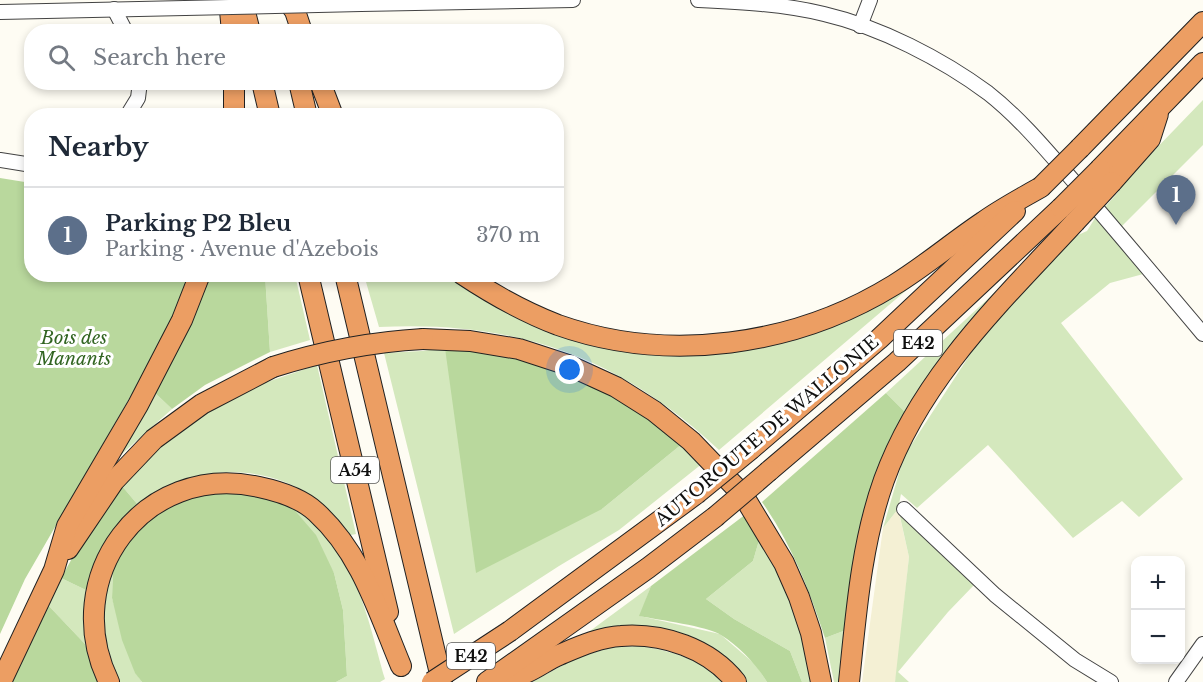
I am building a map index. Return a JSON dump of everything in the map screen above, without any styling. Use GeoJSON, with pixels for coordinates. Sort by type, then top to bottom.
{"type":"FeatureCollection","features":[{"type":"Feature","properties":{"kind":"highway"},"geometry":{"type":"LineString","coordinates":[[229,0],[231,24]]}},
{"type":"Feature","properties":{"kind":"highway"},"geometry":{"type":"LineString","coordinates":[[242,0],[248,24]]}},
{"type":"Feature","properties":{"kind":"highway"},"geometry":{"type":"LineString","coordinates":[[280,0],[285,24]]}},
{"type":"Feature","properties":{"kind":"highway"},"geometry":{"type":"LineString","coordinates":[[287,0],[295,10],[299,24]]}},
{"type":"Feature","properties":{"kind":"highway","name":"AUTOROUTE DE WALLONIE"},"geometry":{"type":"LineString","coordinates":[[432,682],[510,631],[696,494],[751,449],[879,339],[960,265],[1080,148],[1203,22]]}},
{"type":"Feature","properties":{"kind":"highway"},"geometry":{"type":"LineString","coordinates":[[849,682],[867,542],[883,481],[903,436],[932,385],[1068,215],[1106,176],[1150,139],[1160,108],[1203,63]]}},
{"type":"Feature","properties":{"kind":"highway"},"geometry":{"type":"LineString","coordinates":[[234,90],[234,108]]}},
{"type":"Feature","properties":{"kind":"highway"},"geometry":{"type":"LineString","coordinates":[[264,90],[268,108]]}},
{"type":"Feature","properties":{"kind":"highway"},"geometry":{"type":"LineString","coordinates":[[301,90],[305,108]]}},
{"type":"Feature","properties":{"kind":"highway"},"geometry":{"type":"LineString","coordinates":[[323,90],[330,108]]}},
{"type":"Feature","properties":{"kind":"highway"},"geometry":{"type":"LineString","coordinates":[[475,282],[522,310],[558,325],[600,337],[641,344],[729,344],[815,323],[884,291],[935,258],[983,222],[1041,187]]}},
{"type":"Feature","properties":{"kind":"highway","name":"AUTOROUTE DE WALLONIE"},"geometry":{"type":"LineString","coordinates":[[520,668],[715,517],[1068,215]]}},
{"type":"Feature","properties":{"kind":"highway"},"geometry":{"type":"LineString","coordinates":[[1,682],[54,570],[67,526],[138,405],[182,320],[197,282]]}},
{"type":"Feature","properties":{"kind":"highway","name":"A54"},"geometry":{"type":"LineString","coordinates":[[310,282],[403,674]]}},
{"type":"Feature","properties":{"kind":"highway","name":"A54"},"geometry":{"type":"LineString","coordinates":[[347,282],[442,682]]}},
{"type":"Feature","properties":{"kind":"highway"},"geometry":{"type":"LineString","coordinates":[[54,570],[114,482],[154,439],[202,404],[273,367],[314,354],[382,341],[423,339],[470,341],[519,349],[568,365],[616,387],[654,411],[691,441],[743,495],[784,563],[799,597],[821,682]]}},
{"type":"Feature","properties":{"kind":"highway"},"geometry":{"type":"LineString","coordinates":[[109,682],[98,654],[93,616],[94,596],[101,571],[112,549],[144,512],[164,499],[207,484],[230,483],[274,490],[292,498],[314,510],[337,534],[358,563],[403,674]]}},
{"type":"Feature","properties":{"kind":"highway"},"geometry":{"type":"LineString","coordinates":[[489,680],[591,642],[620,636],[652,637],[683,644],[706,655],[736,682]]}},
{"type":"Feature","properties":{"kind":"street"},"geometry":{"type":"LineString","coordinates":[[0,12],[361,4],[396,1],[573,0]]}},
{"type":"Feature","properties":{"kind":"street"},"geometry":{"type":"LineString","coordinates":[[698,0],[771,4],[825,14],[903,42],[951,68],[989,94],[1029,130],[1203,334]]}},
{"type":"Feature","properties":{"kind":"street"},"geometry":{"type":"LineString","coordinates":[[860,26],[870,0]]}},
{"type":"Feature","properties":{"kind":"street"},"geometry":{"type":"LineString","coordinates":[[114,9],[122,24]]}},
{"type":"Feature","properties":{"kind":"street"},"geometry":{"type":"LineString","coordinates":[[132,108],[138,98],[139,90]]}},
{"type":"Feature","properties":{"kind":"street"},"geometry":{"type":"LineString","coordinates":[[0,160],[24,164]]}},
{"type":"Feature","properties":{"kind":"street"},"geometry":{"type":"LineString","coordinates":[[904,509],[995,595],[1075,660],[1111,682]]}},
{"type":"Feature","properties":{"kind":"street"},"geometry":{"type":"LineString","coordinates":[[1176,682],[1203,645]]}},
{"type":"Feature","properties":{"kind":"shaded area"},"geometry":{"type":"Polygon","coordinates":[[[898,509],[909,557],[897,673],[895,682],[862,682],[883,528],[898,509]]]}},
{"type":"Feature","properties":{"kind":"green space"},"geometry":{"type":"Polygon","coordinates":[[[1203,100],[1203,145],[1119,229],[1105,207],[1119,191],[1120,186],[1203,100]]]}},
{"type":"Feature","properties":{"kind":"green space","name":"Bois des Manants"},"geometry":{"type":"Polygon","coordinates":[[[0,178],[24,182],[24,282],[186,282],[177,307],[148,366],[25,579],[0,634],[0,178]]]}},
{"type":"Feature","properties":{"kind":"green space"},"geometry":{"type":"Polygon","coordinates":[[[1097,215],[1147,273],[1110,283],[1061,323],[1183,479],[1139,517],[1122,501],[1073,538],[988,445],[917,508],[901,494],[898,509],[883,528],[904,456],[997,313],[1062,242],[1087,231],[1097,215]]]}},
{"type":"Feature","properties":{"kind":"green space"},"geometry":{"type":"Polygon","coordinates":[[[936,265],[719,450],[682,418],[643,391],[604,368],[563,351],[520,338],[476,330],[429,326],[379,327],[366,282],[466,282],[561,332],[743,347],[936,265]]]}},
{"type":"Feature","properties":{"kind":"green space"},"geometry":{"type":"Polygon","coordinates":[[[1017,272],[906,413],[886,393],[1017,272]]]}},
{"type":"Feature","properties":{"kind":"green space"},"geometry":{"type":"Polygon","coordinates":[[[203,282],[265,282],[270,352],[205,385],[172,409],[153,391],[203,282]]]}},
{"type":"Feature","properties":{"kind":"green space"},"geometry":{"type":"Polygon","coordinates":[[[265,282],[297,282],[310,340],[270,352],[265,282]]]}},
{"type":"Feature","properties":{"kind":"green space"},"geometry":{"type":"Polygon","coordinates":[[[445,348],[602,509],[682,444],[703,463],[619,530],[454,634],[384,353],[445,348]]]}},
{"type":"Feature","properties":{"kind":"green space"},"geometry":{"type":"Polygon","coordinates":[[[445,348],[472,350],[524,361],[574,378],[645,415],[682,444],[602,509],[476,573],[445,348]]]}},
{"type":"Feature","properties":{"kind":"green space"},"geometry":{"type":"Polygon","coordinates":[[[317,365],[356,534],[351,535],[307,493],[285,482],[268,477],[235,472],[201,475],[165,487],[138,505],[122,486],[160,447],[190,422],[241,391],[317,365]]]}},
{"type":"Feature","properties":{"kind":"green space"},"geometry":{"type":"Polygon","coordinates":[[[153,391],[172,409],[113,462],[153,391]]]}},
{"type":"Feature","properties":{"kind":"green space"},"geometry":{"type":"Polygon","coordinates":[[[886,393],[906,413],[846,630],[825,638],[798,567],[782,534],[762,502],[886,393]]]}},
{"type":"Feature","properties":{"kind":"green space"},"geometry":{"type":"Polygon","coordinates":[[[122,486],[138,505],[106,544],[96,564],[88,591],[61,578],[88,530],[122,486]]]}},
{"type":"Feature","properties":{"kind":"green space"},"geometry":{"type":"Polygon","coordinates":[[[253,492],[291,506],[316,535],[334,573],[343,610],[347,676],[336,682],[142,682],[135,673],[122,640],[112,598],[113,568],[129,540],[146,521],[182,500],[205,493],[253,492]]]}},
{"type":"Feature","properties":{"kind":"green space"},"geometry":{"type":"Polygon","coordinates":[[[291,506],[313,522],[344,560],[364,605],[385,679],[380,682],[336,682],[347,676],[343,610],[334,573],[291,506]]]}},
{"type":"Feature","properties":{"kind":"green space"},"geometry":{"type":"Polygon","coordinates":[[[899,512],[974,585],[948,612],[898,672],[909,682],[895,682],[909,557],[899,512]]]}},
{"type":"Feature","properties":{"kind":"green space"},"geometry":{"type":"Polygon","coordinates":[[[746,514],[760,537],[753,561],[706,599],[734,619],[790,651],[802,682],[767,682],[741,650],[714,632],[639,616],[651,586],[746,514]]]}},
{"type":"Feature","properties":{"kind":"green space"},"geometry":{"type":"Polygon","coordinates":[[[760,537],[784,581],[797,614],[811,682],[802,682],[790,651],[734,619],[706,599],[753,561],[760,537]]]}},
{"type":"Feature","properties":{"kind":"green space"},"geometry":{"type":"Polygon","coordinates":[[[113,568],[112,598],[135,672],[142,682],[119,682],[105,642],[102,621],[103,599],[113,568]]]}},
{"type":"Feature","properties":{"kind":"green space"},"geometry":{"type":"Polygon","coordinates":[[[61,578],[88,591],[85,644],[47,604],[61,578]]]}},
{"type":"Feature","properties":{"kind":"green space"},"geometry":{"type":"Polygon","coordinates":[[[651,586],[640,616],[720,634],[756,665],[767,682],[744,682],[702,647],[575,642],[651,586]]]}},
{"type":"Feature","properties":{"kind":"green space"},"geometry":{"type":"Polygon","coordinates":[[[47,604],[85,644],[99,682],[12,682],[47,604]]]}},
{"type":"Feature","properties":{"kind":"green space"},"geometry":{"type":"Polygon","coordinates":[[[846,630],[843,682],[834,682],[825,638],[846,630]]]}},
{"type":"Feature","properties":{"kind":"green space"},"geometry":{"type":"Polygon","coordinates":[[[640,646],[673,653],[694,661],[722,682],[532,682],[578,657],[613,647],[640,646]]]}},
{"type":"Feature","properties":{"kind":"place","name":"Parking P2 Bleu"},"geometry":{"type":"Point","coordinates":[1176,225]}}]}
